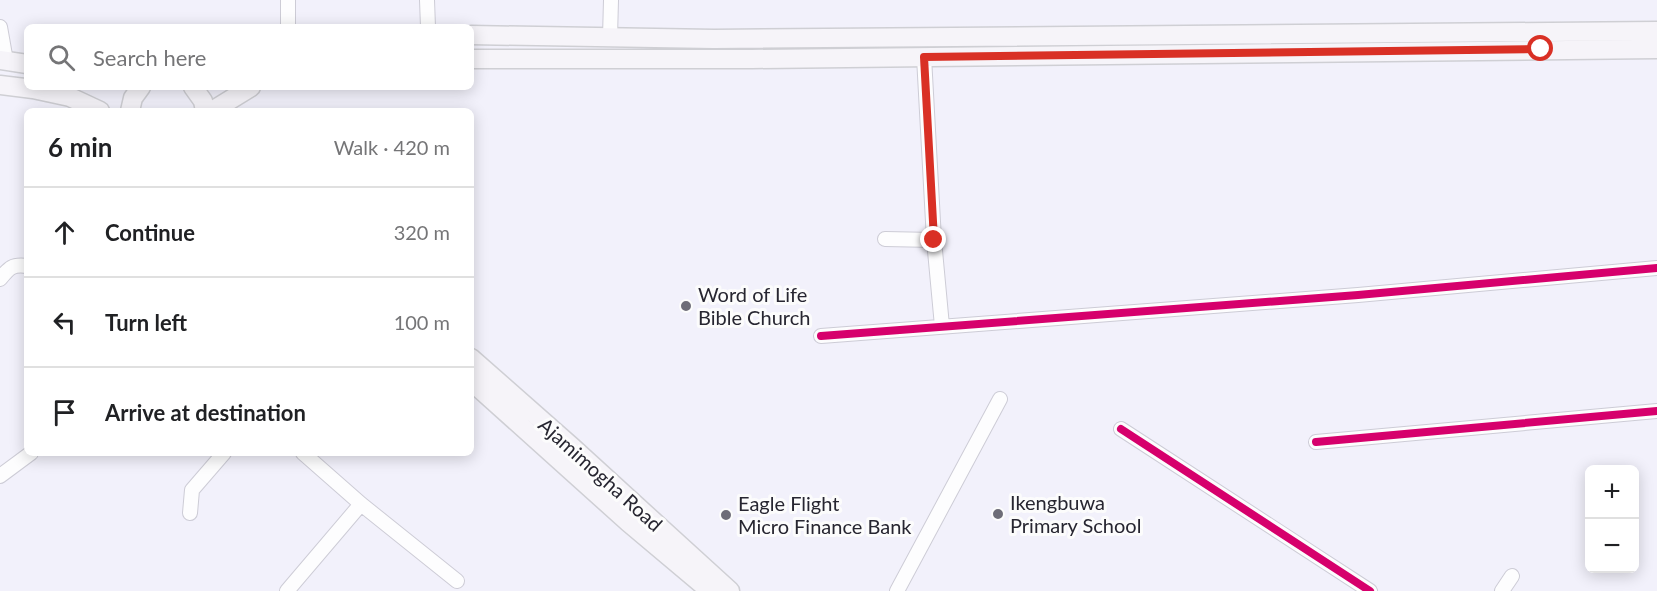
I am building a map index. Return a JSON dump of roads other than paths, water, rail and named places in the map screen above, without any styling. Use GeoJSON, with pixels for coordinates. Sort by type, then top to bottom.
{"type":"FeatureCollection","features":[{"type":"Feature","properties":{"kind":"main road"},"geometry":{"type":"LineString","coordinates":[[474,35],[714,39],[1135,34],[1657,32]]}},
{"type":"Feature","properties":{"kind":"main road"},"geometry":{"type":"LineString","coordinates":[[1135,34],[1138,54]]}},
{"type":"Feature","properties":{"kind":"main road"},"geometry":{"type":"LineString","coordinates":[[474,59],[752,59],[1657,49]]}},
{"type":"Feature","properties":{"kind":"main road"},"geometry":{"type":"LineString","coordinates":[[3,61],[24,64]]}},
{"type":"Feature","properties":{"kind":"main road"},"geometry":{"type":"LineString","coordinates":[[0,85],[24,88]]}},
{"type":"Feature","properties":{"kind":"main road"},"geometry":{"type":"LineString","coordinates":[[37,90],[70,98],[93,108]]}},
{"type":"Feature","properties":{"kind":"main road"},"geometry":{"type":"LineString","coordinates":[[131,108],[133,98],[139,90]]}},
{"type":"Feature","properties":{"kind":"main road"},"geometry":{"type":"LineString","coordinates":[[195,90],[203,101],[204,108]]}},
{"type":"Feature","properties":{"kind":"main road"},"geometry":{"type":"LineString","coordinates":[[217,108],[246,90]]}},
{"type":"Feature","properties":{"kind":"main road","name":"Ajamimogha Road"},"geometry":{"type":"LineString","coordinates":[[474,361],[730,591]]}},
{"type":"Feature","properties":{"kind":"main road","name":"Ajamimogha Road"},"geometry":{"type":"LineString","coordinates":[[474,384],[628,522],[708,590]]}},
{"type":"Feature","properties":{"kind":"street"},"geometry":{"type":"LineString","coordinates":[[288,0],[288,24]]}},
{"type":"Feature","properties":{"kind":"street"},"geometry":{"type":"LineString","coordinates":[[427,0],[428,24]]}},
{"type":"Feature","properties":{"kind":"street"},"geometry":{"type":"LineString","coordinates":[[610,37],[611,0]]}},
{"type":"Feature","properties":{"kind":"street"},"geometry":{"type":"LineString","coordinates":[[0,27],[3,61]]}},
{"type":"Feature","properties":{"kind":"street"},"geometry":{"type":"LineString","coordinates":[[924,57],[934,240],[942,326]]}},
{"type":"Feature","properties":{"kind":"street"},"geometry":{"type":"LineString","coordinates":[[885,239],[934,240]]}},
{"type":"Feature","properties":{"kind":"street"},"geometry":{"type":"LineString","coordinates":[[0,279],[10,266],[24,265]]}},
{"type":"Feature","properties":{"kind":"street"},"geometry":{"type":"LineString","coordinates":[[821,336],[1346,296],[1657,268]]}},
{"type":"Feature","properties":{"kind":"street"},"geometry":{"type":"LineString","coordinates":[[897,591],[1000,399]]}},
{"type":"Feature","properties":{"kind":"street"},"geometry":{"type":"LineString","coordinates":[[1316,442],[1657,411]]}},
{"type":"Feature","properties":{"kind":"street"},"geometry":{"type":"LineString","coordinates":[[1121,429],[1370,591]]}},
{"type":"Feature","properties":{"kind":"street"},"geometry":{"type":"LineString","coordinates":[[0,476],[27,456]]}},
{"type":"Feature","properties":{"kind":"street"},"geometry":{"type":"LineString","coordinates":[[190,513],[192,490],[221,456]]}},
{"type":"Feature","properties":{"kind":"street"},"geometry":{"type":"LineString","coordinates":[[306,456],[361,504],[457,581]]}},
{"type":"Feature","properties":{"kind":"street"},"geometry":{"type":"LineString","coordinates":[[287,591],[361,504]]}},
{"type":"Feature","properties":{"kind":"street"},"geometry":{"type":"LineString","coordinates":[[1502,591],[1512,576]]}},
{"type":"Feature","properties":{"kind":"place","name":"Word of Life Bible Church"},"geometry":{"type":"Point","coordinates":[686,306]}},
{"type":"Feature","properties":{"kind":"place","name":"Ikengbuwa Primary School"},"geometry":{"type":"Point","coordinates":[998,514]}},
{"type":"Feature","properties":{"kind":"place","name":"Eagle Flight Micro Finance Bank"},"geometry":{"type":"Point","coordinates":[726,515]}}]}
